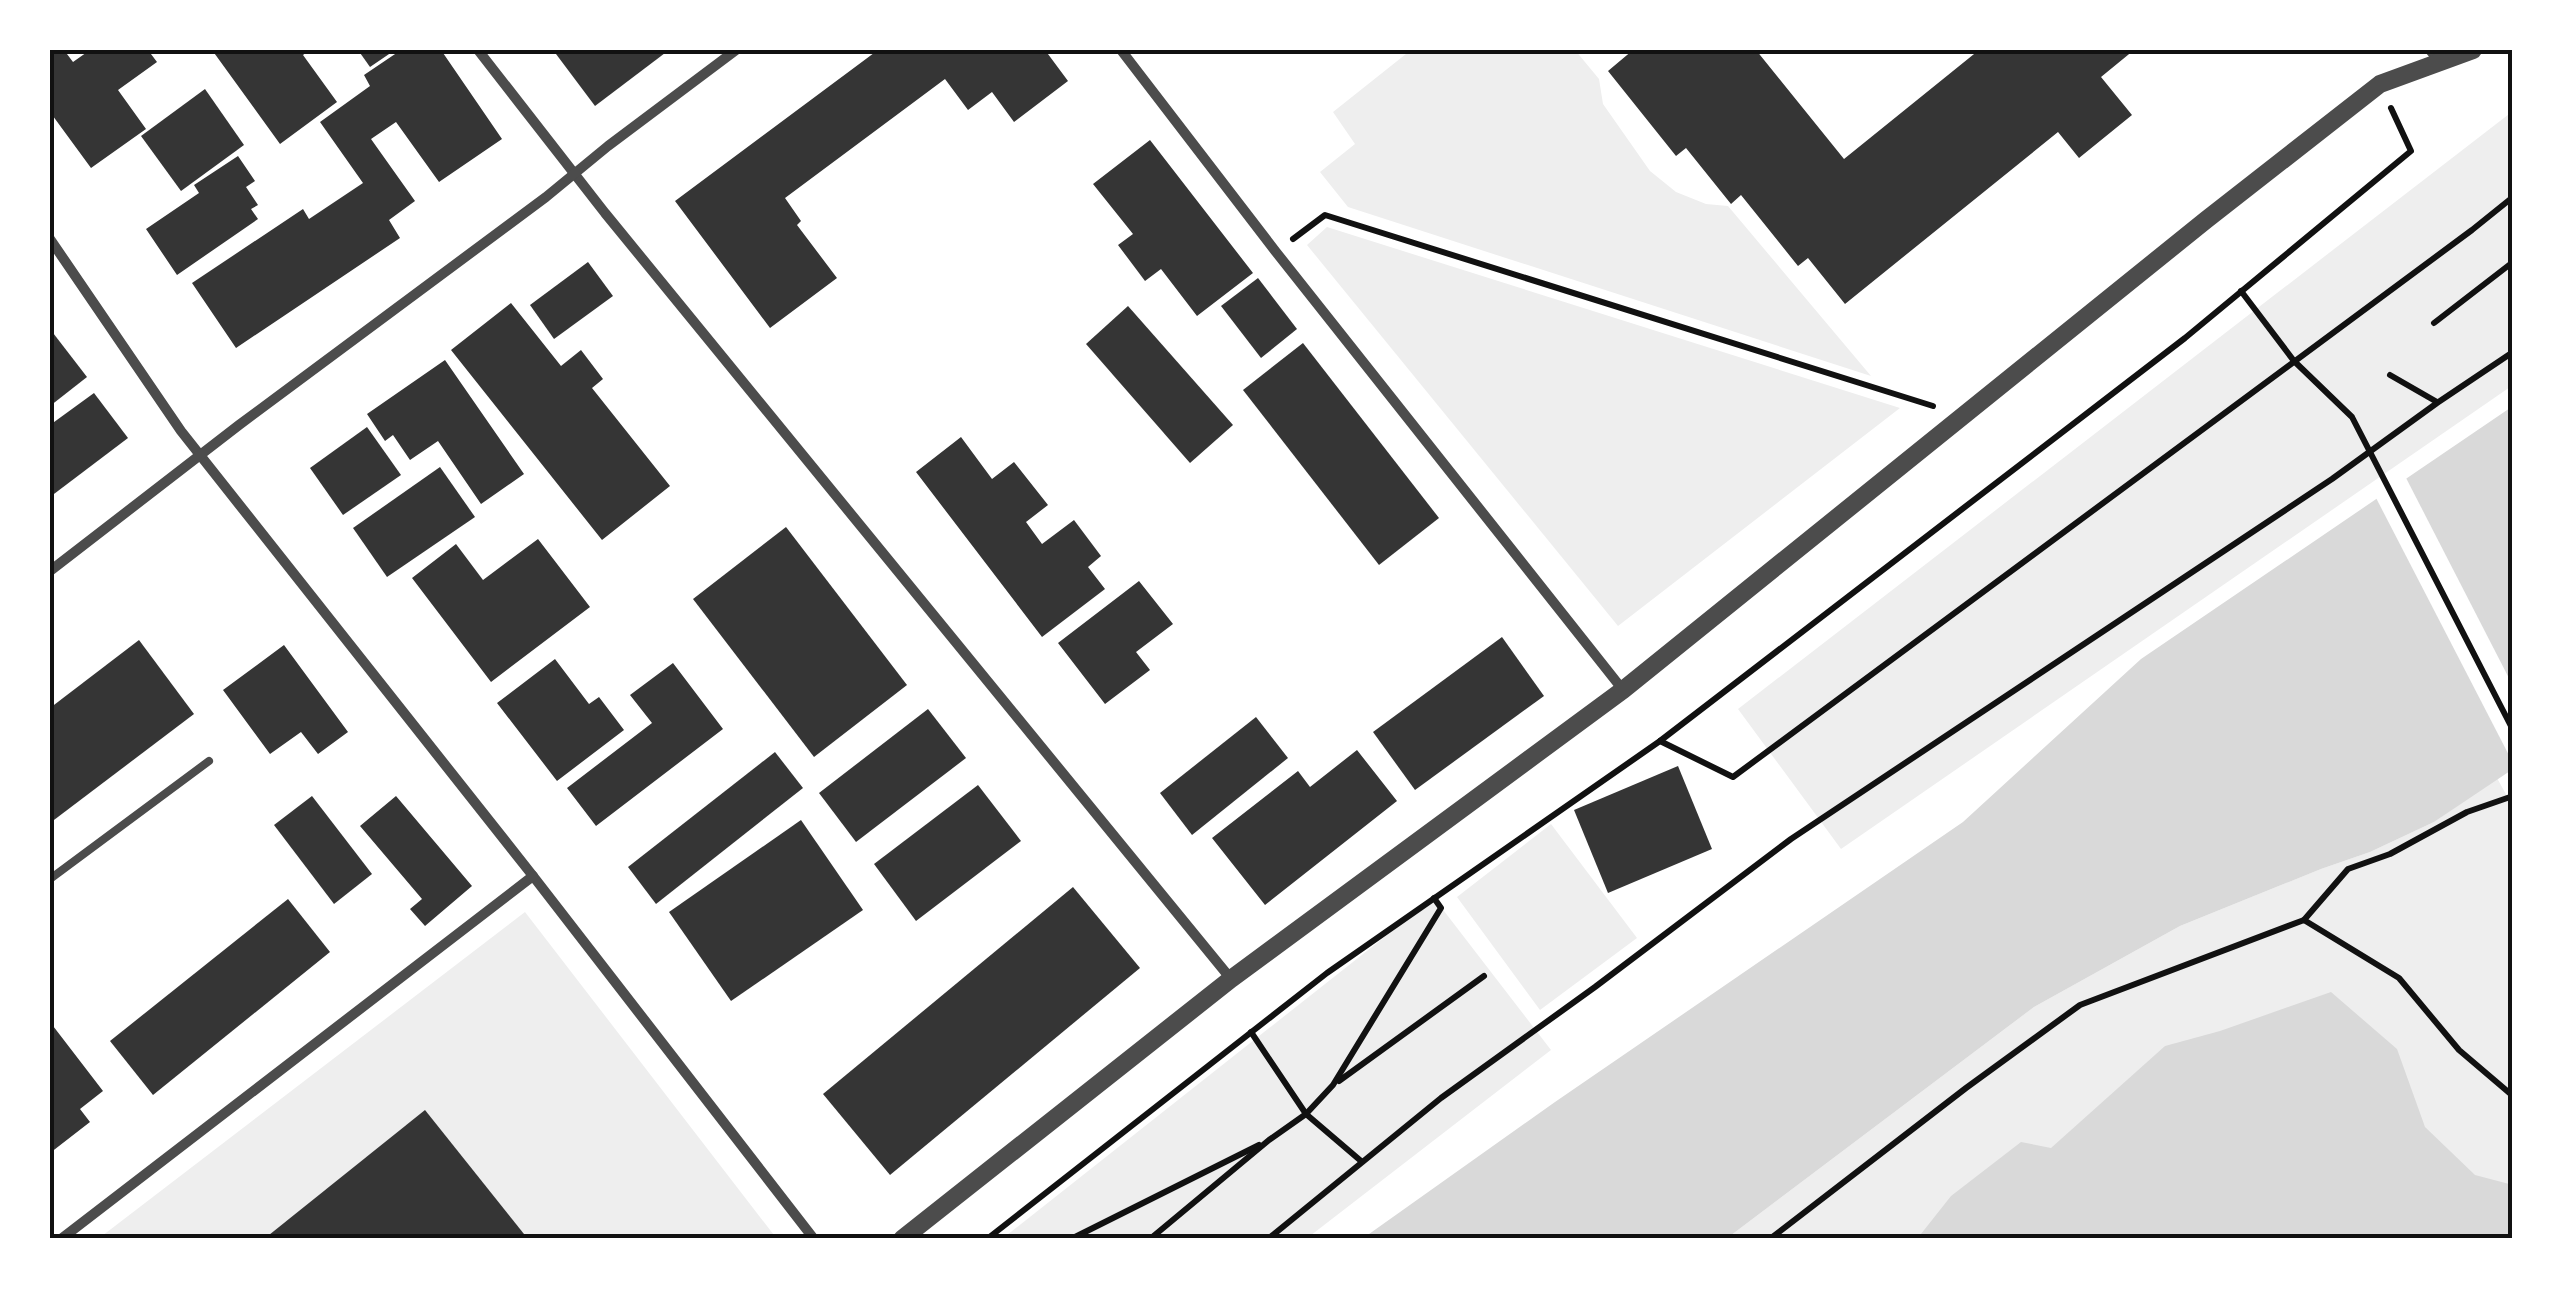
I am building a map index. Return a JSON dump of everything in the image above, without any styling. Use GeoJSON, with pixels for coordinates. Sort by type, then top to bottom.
{"type":"FeatureCollection","features":[{"type":"Feature","properties":{"kind":"street"},"geometry":{"type":"LineString","coordinates":[[478,50],[574,174],[1231,979]]}},
{"type":"Feature","properties":{"kind":"street"},"geometry":{"type":"LineString","coordinates":[[50,571],[736,50]]}},
{"type":"Feature","properties":{"kind":"street"},"geometry":{"type":"LineString","coordinates":[[1121,50],[1623,690]]}},
{"type":"Feature","properties":{"kind":"street"},"geometry":{"type":"LineString","coordinates":[[902,1239],[1231,979],[1623,690],[2380,84],[2435,56],[2473,50]]}},
{"type":"Feature","properties":{"kind":"street"},"geometry":{"type":"LineString","coordinates":[[50,239],[181,431],[814,1239]]}},
{"type":"Feature","properties":{"kind":"street"},"geometry":{"type":"LineString","coordinates":[[61,1239],[533,876]]}},
{"type":"Feature","properties":{"kind":"lane"},"geometry":{"type":"LineString","coordinates":[[50,879],[210,761]]}},
{"type":"Feature","properties":{"kind":"path"},"geometry":{"type":"LineString","coordinates":[[987,1239],[1327,973],[1660,740],[2185,338],[2411,151],[2380,84]]}},
{"type":"Feature","properties":{"kind":"path"},"geometry":{"type":"LineString","coordinates":[[1660,740],[1733,777],[2513,198]]}},
{"type":"Feature","properties":{"kind":"path"},"geometry":{"type":"LineString","coordinates":[[1276,252],[1325,215],[1903,399],[1964,414]]}},
{"type":"Feature","properties":{"kind":"path"},"geometry":{"type":"LineString","coordinates":[[2434,322],[2513,262]]}},
{"type":"Feature","properties":{"kind":"path"},"geometry":{"type":"LineString","coordinates":[[2242,291],[2294,361],[2352,417],[2513,730]]}},
{"type":"Feature","properties":{"kind":"path"},"geometry":{"type":"LineString","coordinates":[[1268,1239],[1441,1098],[1791,839],[2332,479],[2513,352]]}},
{"type":"Feature","properties":{"kind":"path"},"geometry":{"type":"LineString","coordinates":[[2390,376],[2437,402]]}},
{"type":"Feature","properties":{"kind":"path"},"geometry":{"type":"LineString","coordinates":[[1770,1239],[2080,1005],[2304,920],[2348,869],[2390,854],[2467,812],[2513,796]]}},
{"type":"Feature","properties":{"kind":"path"},"geometry":{"type":"LineString","coordinates":[[1334,1085],[1442,908],[1434,898]]}},
{"type":"Feature","properties":{"kind":"path"},"geometry":{"type":"LineString","coordinates":[[2304,920],[2399,978],[2459,1050],[2513,1096]]}},
{"type":"Feature","properties":{"kind":"path"},"geometry":{"type":"LineString","coordinates":[[1150,1239],[1306,1114],[1334,1085],[1484,976]]}},
{"type":"Feature","properties":{"kind":"path"},"geometry":{"type":"LineString","coordinates":[[1251,1032],[1306,1114],[1361,1161]]}},
{"type":"Feature","properties":{"kind":"path"},"geometry":{"type":"LineString","coordinates":[[1071,1239],[1269,1140]]}},
{"type":"Feature","properties":{"kind":"shaded area"},"geometry":{"type":"Polygon","coordinates":[[[1411,50],[1575,50],[1599,79],[1603,104],[1650,171],[1676,192],[1706,204],[1728,206],[1871,376],[1348,207],[1320,172],[1355,144],[1333,112],[1411,50]]]}},
{"type":"Feature","properties":{"kind":"shaded area"},"geometry":{"type":"Polygon","coordinates":[[[2513,111],[2513,385],[1841,849],[1738,709],[2513,111]]]}},
{"type":"Feature","properties":{"kind":"shaded area"},"geometry":{"type":"Polygon","coordinates":[[[1327,227],[1900,408],[1618,626],[1307,245],[1327,227]]]}},
{"type":"Feature","properties":{"kind":"shaded area"},"geometry":{"type":"Polygon","coordinates":[[[2513,406],[2513,769],[2434,822],[2370,852],[2180,926],[2034,1007],[1726,1239],[1362,1239],[1963,822],[2141,659],[2513,406]]]}},
{"type":"Feature","properties":{"kind":"shaded area"},"geometry":{"type":"Polygon","coordinates":[[[2497,778],[2513,807],[2513,1239],[1726,1239],[2034,1007],[2180,926],[2370,852],[2434,822],[2497,778]]]}},
{"type":"Feature","properties":{"kind":"shaded area"},"geometry":{"type":"Polygon","coordinates":[[[1551,824],[1637,938],[1540,1010],[1457,897],[1551,824]]]}},
{"type":"Feature","properties":{"kind":"shaded area"},"geometry":{"type":"Polygon","coordinates":[[[1434,898],[1551,1050],[1306,1239],[1002,1239],[1434,898]]]}},
{"type":"Feature","properties":{"kind":"shaded area"},"geometry":{"type":"Polygon","coordinates":[[[525,912],[777,1239],[98,1239],[525,912]]]}},
{"type":"Feature","properties":{"kind":"shaded area"},"geometry":{"type":"Polygon","coordinates":[[[2331,992],[2397,1049],[2425,1127],[2475,1175],[2513,1185],[2513,1239],[1917,1239],[1951,1196],[2021,1142],[2051,1148],[2165,1046],[2331,992]]]}},
{"type":"Feature","properties":{"kind":"pier"},"geometry":{"type":"Polygon","coordinates":[[[2404,474],[2513,686],[2513,763],[2374,494],[2404,474]]]}},
{"type":"Feature","properties":{"kind":"building"},"geometry":{"type":"Polygon","coordinates":[[[50,50],[64,50],[73,62],[90,50],[148,50],[157,62],[118,90],[146,129],[91,168],[50,112],[50,50]]]}},
{"type":"Feature","properties":{"kind":"building"},"geometry":{"type":"Polygon","coordinates":[[[212,50],[309,50],[303,55],[337,102],[280,144],[212,50]]]}},
{"type":"Feature","properties":{"kind":"building"},"geometry":{"type":"Polygon","coordinates":[[[358,50],[395,50],[370,67],[358,50]]]}},
{"type":"Feature","properties":{"kind":"building"},"geometry":{"type":"Polygon","coordinates":[[[401,50],[441,50],[502,139],[439,182],[396,122],[371,139],[415,201],[389,220],[400,238],[236,348],[192,283],[303,209],[309,219],[363,183],[320,122],[370,86],[364,75],[401,50]]]}},
{"type":"Feature","properties":{"kind":"building"},"geometry":{"type":"Polygon","coordinates":[[[553,50],[669,50],[595,106],[553,50]]]}},
{"type":"Feature","properties":{"kind":"building"},"geometry":{"type":"Polygon","coordinates":[[[878,50],[1045,50],[1068,81],[1014,122],[992,92],[968,110],[945,79],[785,198],[801,221],[797,225],[837,278],[770,328],[675,201],[878,50]]]}},
{"type":"Feature","properties":{"kind":"building"},"geometry":{"type":"Polygon","coordinates":[[[1633,50],[1756,50],[1844,159],[1979,50],[2134,50],[2101,77],[2132,115],[2079,158],[2058,132],[1845,304],[1808,258],[1798,266],[1741,195],[1731,204],[1686,148],[1676,156],[1608,71],[1633,50]]]}},
{"type":"Feature","properties":{"kind":"building"},"geometry":{"type":"Polygon","coordinates":[[[205,89],[244,145],[181,191],[141,136],[205,89]]]}},
{"type":"Feature","properties":{"kind":"building"},"geometry":{"type":"Polygon","coordinates":[[[1150,140],[1253,273],[1197,316],[1161,269],[1145,281],[1118,245],[1133,234],[1093,184],[1150,140]]]}},
{"type":"Feature","properties":{"kind":"building"},"geometry":{"type":"Polygon","coordinates":[[[238,156],[255,181],[246,187],[258,205],[251,209],[258,219],[177,275],[146,229],[199,193],[194,185],[238,156]]]}},
{"type":"Feature","properties":{"kind":"building"},"geometry":{"type":"Polygon","coordinates":[[[588,262],[613,296],[554,339],[530,305],[588,262]]]}},
{"type":"Feature","properties":{"kind":"building"},"geometry":{"type":"Polygon","coordinates":[[[1258,278],[1297,329],[1261,358],[1221,306],[1258,278]]]}},
{"type":"Feature","properties":{"kind":"building"},"geometry":{"type":"Polygon","coordinates":[[[511,303],[561,366],[581,350],[603,379],[592,388],[670,486],[602,540],[451,350],[511,303]]]}},
{"type":"Feature","properties":{"kind":"building"},"geometry":{"type":"Polygon","coordinates":[[[1128,306],[1233,425],[1190,463],[1086,344],[1128,306]]]}},
{"type":"Feature","properties":{"kind":"building"},"geometry":{"type":"Polygon","coordinates":[[[50,329],[87,377],[50,406],[50,329]]]}},
{"type":"Feature","properties":{"kind":"building"},"geometry":{"type":"Polygon","coordinates":[[[1303,343],[1439,518],[1379,565],[1243,390],[1303,343]]]}},
{"type":"Feature","properties":{"kind":"building"},"geometry":{"type":"Polygon","coordinates":[[[445,360],[524,474],[481,504],[438,441],[410,460],[393,435],[385,441],[367,414],[445,360]]]}},
{"type":"Feature","properties":{"kind":"building"},"geometry":{"type":"Polygon","coordinates":[[[94,393],[128,438],[50,497],[50,425],[94,393]]]}},
{"type":"Feature","properties":{"kind":"building"},"geometry":{"type":"Polygon","coordinates":[[[367,427],[401,475],[343,515],[310,468],[367,427]]]}},
{"type":"Feature","properties":{"kind":"building"},"geometry":{"type":"Polygon","coordinates":[[[961,437],[992,479],[1014,462],[1048,505],[1026,522],[1042,544],[1074,520],[1101,556],[1088,567],[1105,589],[1042,637],[916,472],[961,437]]]}},
{"type":"Feature","properties":{"kind":"building"},"geometry":{"type":"Polygon","coordinates":[[[440,467],[475,517],[387,577],[353,528],[440,467]]]}},
{"type":"Feature","properties":{"kind":"building"},"geometry":{"type":"Polygon","coordinates":[[[786,527],[907,685],[814,757],[693,599],[786,527]]]}},
{"type":"Feature","properties":{"kind":"building"},"geometry":{"type":"Polygon","coordinates":[[[538,539],[590,607],[491,682],[412,578],[456,544],[483,580],[538,539]]]}},
{"type":"Feature","properties":{"kind":"building"},"geometry":{"type":"Polygon","coordinates":[[[1139,581],[1173,624],[1136,652],[1150,670],[1105,704],[1058,643],[1139,581]]]}},
{"type":"Feature","properties":{"kind":"building"},"geometry":{"type":"Polygon","coordinates":[[[1502,637],[1544,696],[1415,790],[1373,732],[1502,637]]]}},
{"type":"Feature","properties":{"kind":"building"},"geometry":{"type":"Polygon","coordinates":[[[139,640],[194,714],[50,823],[50,708],[139,640]]]}},
{"type":"Feature","properties":{"kind":"building"},"geometry":{"type":"Polygon","coordinates":[[[284,645],[348,732],[318,754],[301,732],[270,754],[223,690],[284,645]]]}},
{"type":"Feature","properties":{"kind":"building"},"geometry":{"type":"Polygon","coordinates":[[[555,659],[589,704],[599,697],[624,730],[557,781],[497,703],[555,659]]]}},
{"type":"Feature","properties":{"kind":"building"},"geometry":{"type":"Polygon","coordinates":[[[673,663],[723,729],[596,826],[567,788],[652,723],[630,695],[673,663]]]}},
{"type":"Feature","properties":{"kind":"building"},"geometry":{"type":"Polygon","coordinates":[[[928,709],[966,758],[856,842],[819,793],[928,709]]]}},
{"type":"Feature","properties":{"kind":"building"},"geometry":{"type":"Polygon","coordinates":[[[1256,717],[1288,758],[1192,835],[1160,793],[1256,717]]]}},
{"type":"Feature","properties":{"kind":"building"},"geometry":{"type":"Polygon","coordinates":[[[1357,750],[1397,801],[1265,905],[1212,838],[1298,771],[1310,787],[1357,750]]]}},
{"type":"Feature","properties":{"kind":"building"},"geometry":{"type":"Polygon","coordinates":[[[775,752],[803,788],[656,904],[628,867],[775,752]]]}},
{"type":"Feature","properties":{"kind":"building"},"geometry":{"type":"Polygon","coordinates":[[[1678,766],[1712,849],[1608,893],[1574,810],[1678,766]]]}},
{"type":"Feature","properties":{"kind":"building"},"geometry":{"type":"Polygon","coordinates":[[[978,785],[1021,841],[916,921],[874,864],[978,785]]]}},
{"type":"Feature","properties":{"kind":"building"},"geometry":{"type":"Polygon","coordinates":[[[312,796],[372,874],[334,904],[274,825],[312,796]]]}},
{"type":"Feature","properties":{"kind":"building"},"geometry":{"type":"Polygon","coordinates":[[[396,796],[472,886],[425,926],[410,909],[422,899],[360,826],[396,796]]]}},
{"type":"Feature","properties":{"kind":"building"},"geometry":{"type":"Polygon","coordinates":[[[801,820],[863,910],[731,1001],[669,912],[801,820]]]}},
{"type":"Feature","properties":{"kind":"building"},"geometry":{"type":"Polygon","coordinates":[[[1073,887],[1140,968],[890,1175],[823,1094],[1073,887]]]}},
{"type":"Feature","properties":{"kind":"building"},"geometry":{"type":"Polygon","coordinates":[[[288,899],[330,952],[153,1095],[110,1041],[288,899]]]}},
{"type":"Feature","properties":{"kind":"building"},"geometry":{"type":"Polygon","coordinates":[[[50,1022],[103,1091],[80,1109],[90,1122],[50,1153],[50,1022]]]}},
{"type":"Feature","properties":{"kind":"building"},"geometry":{"type":"Polygon","coordinates":[[[425,1110],[528,1239],[264,1239],[425,1110]]]}}]}
